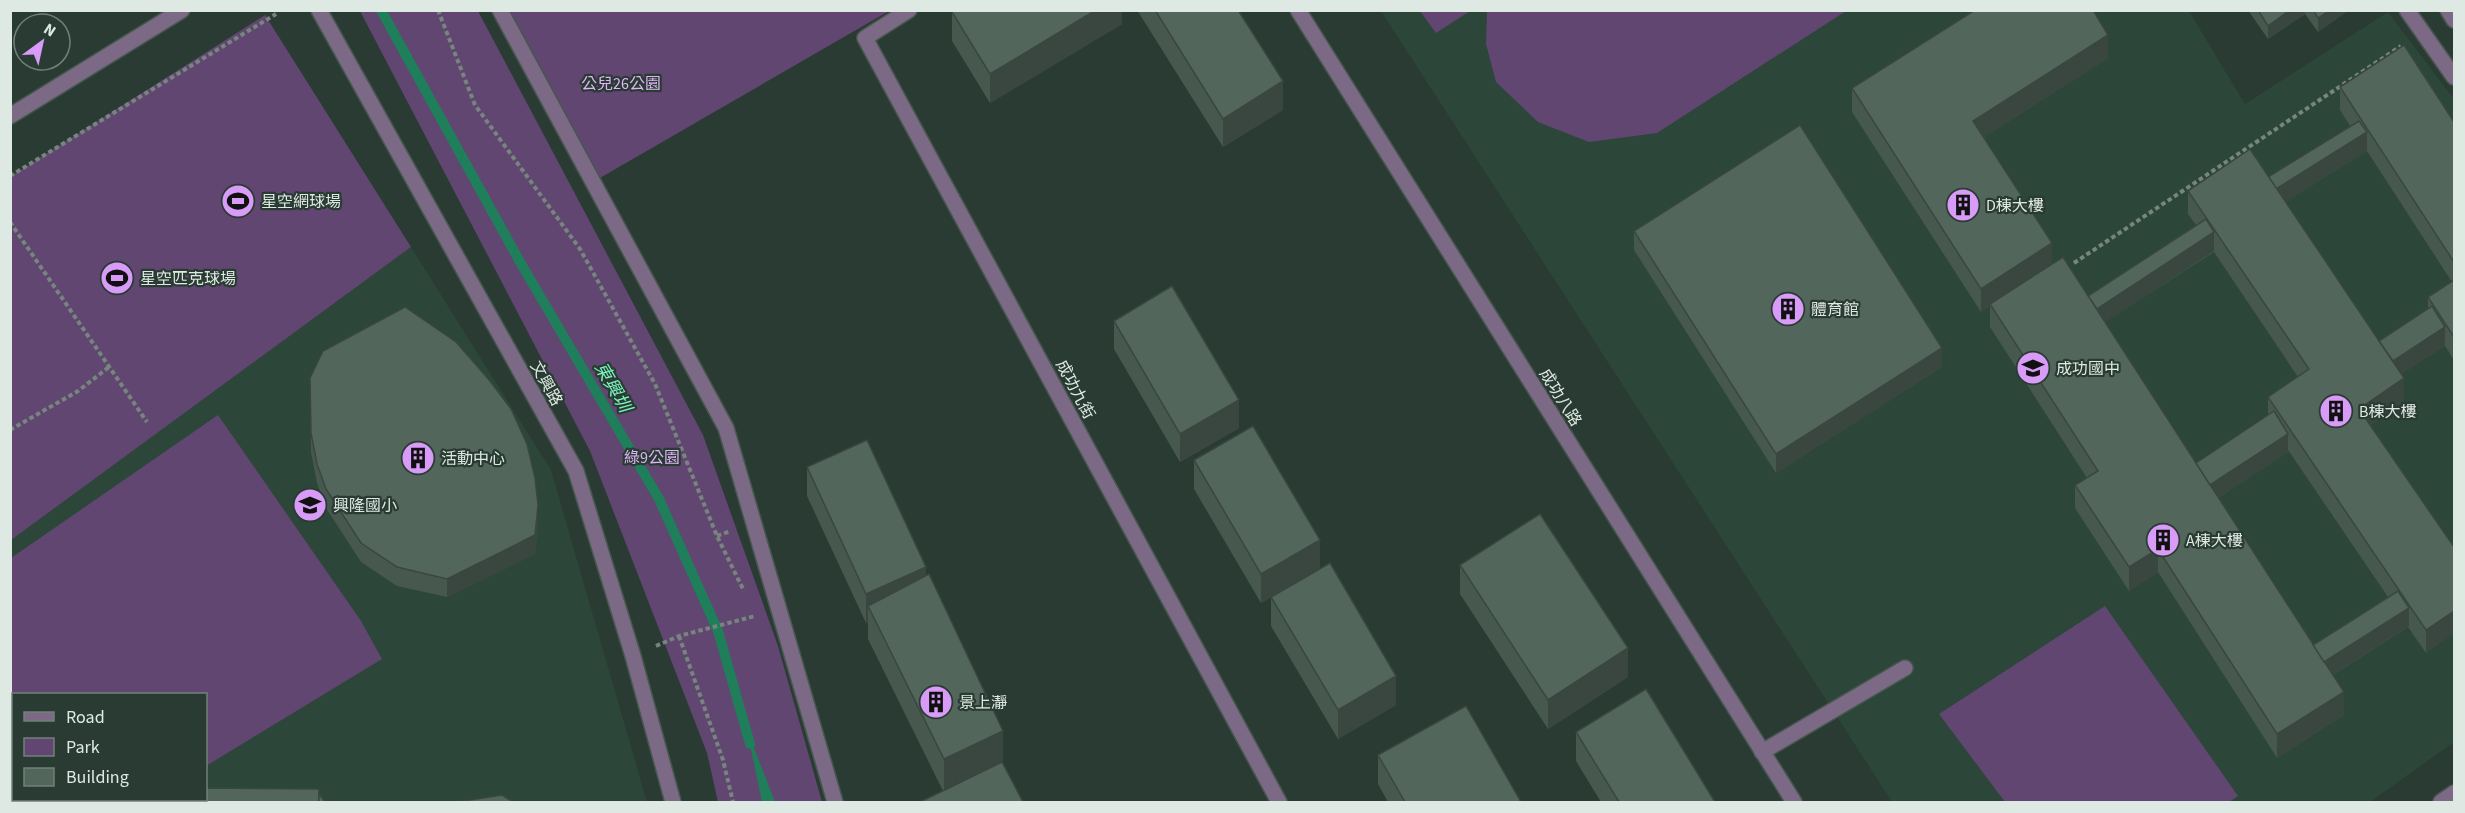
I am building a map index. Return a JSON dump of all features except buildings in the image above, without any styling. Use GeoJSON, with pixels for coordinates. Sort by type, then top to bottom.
{"type":"FeatureCollection","features":[{"type":"Feature","properties":{"kind":"street"},"geometry":{"type":"LineString","coordinates":[[10,116],[182,10]]}},
{"type":"Feature","properties":{"kind":"street","name":"文興路"},"geometry":{"type":"LineString","coordinates":[[319,10],[576,471],[633,656],[670,802]]}},
{"type":"Feature","properties":{"kind":"street"},"geometry":{"type":"LineString","coordinates":[[500,10],[726,428],[835,802]]}},
{"type":"Feature","properties":{"kind":"street","name":"成功九街"},"geometry":{"type":"LineString","coordinates":[[909,10],[865,38],[1279,802]]}},
{"type":"Feature","properties":{"kind":"street","name":"成功八路"},"geometry":{"type":"LineString","coordinates":[[1298,10],[1794,802]]}},
{"type":"Feature","properties":{"kind":"street"},"geometry":{"type":"LineString","coordinates":[[2407,10],[2454,76]]}},
{"type":"Feature","properties":{"kind":"street"},"geometry":{"type":"LineString","coordinates":[[2448,10],[2454,20]]}},
{"type":"Feature","properties":{"kind":"street"},"geometry":{"type":"LineString","coordinates":[[1762,752],[1905,668]]}},
{"type":"Feature","properties":{"kind":"street"},"geometry":{"type":"LineString","coordinates":[[2440,802],[2454,793]]}},
{"type":"Feature","properties":{"kind":"path"},"geometry":{"type":"LineString","coordinates":[[438,10],[476,105],[580,249],[655,384],[717,536]]}},
{"type":"Feature","properties":{"kind":"path"},"geometry":{"type":"LineString","coordinates":[[10,176],[276,14]]}},
{"type":"Feature","properties":{"kind":"path"},"geometry":{"type":"LineString","coordinates":[[2074,263],[2407,43]]}},
{"type":"Feature","properties":{"kind":"path"},"geometry":{"type":"LineString","coordinates":[[10,222],[147,422]]}},
{"type":"Feature","properties":{"kind":"path"},"geometry":{"type":"LineString","coordinates":[[10,430],[78,392],[109,367]]}},
{"type":"Feature","properties":{"kind":"path"},"geometry":{"type":"LineString","coordinates":[[733,802],[723,760],[680,636],[756,616]]}},
{"type":"Feature","properties":{"kind":"shaded area","name":"成功國中"},"geometry":{"type":"Polygon","coordinates":[[[1381,11],[2189,11],[2245,104],[2388,12],[2454,99],[2454,742],[2370,802],[1892,802],[1381,11]]]}},
{"type":"Feature","properties":{"kind":"shaded area","name":"興隆國小"},"geometry":{"type":"Polygon","coordinates":[[[411,247],[551,470],[647,802],[11,802],[10,540],[411,247]]]}},
{"type":"Feature","properties":{"kind":"shaded area"},"geometry":{"type":"Polygon","coordinates":[[[747,730],[775,802],[762,802],[747,730]]]}},
{"type":"Feature","properties":{"kind":"green space"},"geometry":{"type":"Polygon","coordinates":[[[1487,10],[1846,11],[1657,133],[1589,142],[1538,122],[1496,82],[1486,44],[1487,10]]]}},
{"type":"Feature","properties":{"kind":"green space","name":"綠9公園"},"geometry":{"type":"Polygon","coordinates":[[[360,11],[478,11],[703,435],[778,646],[822,802],[718,802],[707,753],[590,451],[360,11]]]}},
{"type":"Feature","properties":{"kind":"green space","name":"公兒26公園"},"geometry":{"type":"Polygon","coordinates":[[[500,11],[889,11],[593,182],[500,11]]]}},
{"type":"Feature","properties":{"kind":"green space"},"geometry":{"type":"Polygon","coordinates":[[[1420,11],[1470,11],[1436,33],[1420,11]]]}},
{"type":"Feature","properties":{"kind":"green space"},"geometry":{"type":"Polygon","coordinates":[[[265,15],[411,247],[11,540],[11,176],[265,15]]]}},
{"type":"Feature","properties":{"kind":"green space"},"geometry":{"type":"Polygon","coordinates":[[[218,415],[361,621],[382,659],[207,765],[207,693],[12,693],[12,801],[146,801],[11,802],[11,558],[218,415]]]}},
{"type":"Feature","properties":{"kind":"green space"},"geometry":{"type":"Polygon","coordinates":[[[2105,606],[2238,796],[2229,802],[2005,802],[1939,714],[2105,606]]]}},
{"type":"Feature","properties":{"kind":"waterway","name":"東興圳"},"geometry":{"type":"LineString","coordinates":[[381,10],[520,262],[659,499],[718,631],[750,744]]}},
{"type":"Feature","properties":{"kind":"place","name":"星空網球場"},"geometry":{"type":"Point","coordinates":[238,201]}},
{"type":"Feature","properties":{"kind":"place","name":"D棟大樓"},"geometry":{"type":"Point","coordinates":[1963,205]}},
{"type":"Feature","properties":{"kind":"place","name":"星空匹克球場"},"geometry":{"type":"Point","coordinates":[117,278]}},
{"type":"Feature","properties":{"kind":"place","name":"體育館"},"geometry":{"type":"Point","coordinates":[1788,309]}},
{"type":"Feature","properties":{"kind":"place","name":"成功國中"},"geometry":{"type":"Point","coordinates":[2033,368]}},
{"type":"Feature","properties":{"kind":"place","name":"B棟大樓"},"geometry":{"type":"Point","coordinates":[2336,411]}},
{"type":"Feature","properties":{"kind":"place","name":"活動中心"},"geometry":{"type":"Point","coordinates":[418,458]}},
{"type":"Feature","properties":{"kind":"place","name":"興隆國小"},"geometry":{"type":"Point","coordinates":[310,505]}},
{"type":"Feature","properties":{"kind":"place","name":"A棟大樓"},"geometry":{"type":"Point","coordinates":[2163,540]}},
{"type":"Feature","properties":{"kind":"place","name":"景上瀞"},"geometry":{"type":"Point","coordinates":[936,702]}}]}
